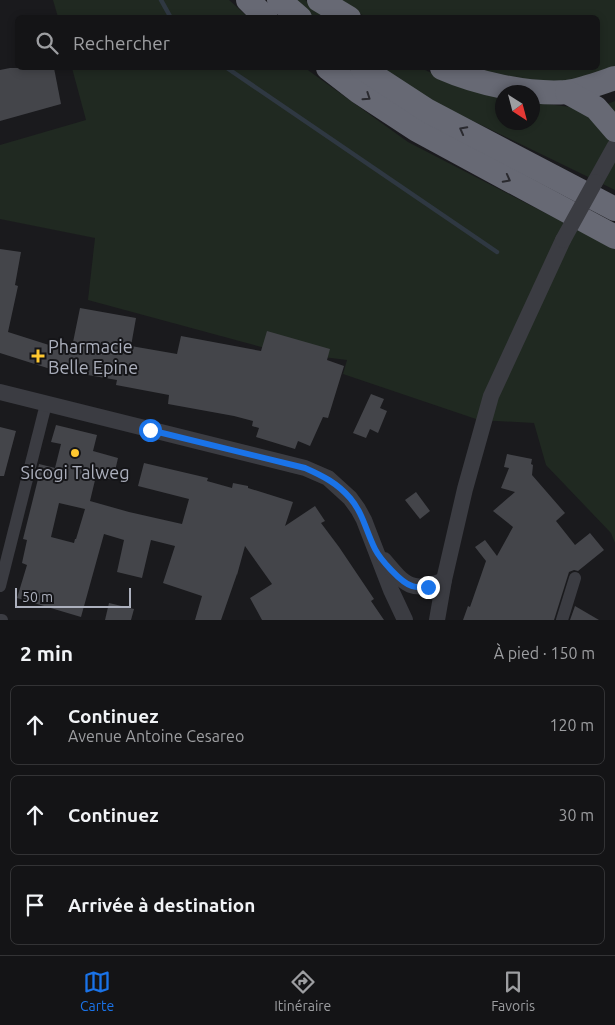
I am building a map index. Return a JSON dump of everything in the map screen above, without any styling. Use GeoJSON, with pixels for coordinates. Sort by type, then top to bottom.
{"type":"FeatureCollection","features":[{"type":"Feature","properties":{"kind":"highway"},"geometry":{"type":"LineString","coordinates":[[248,0],[263,15]]}},
{"type":"Feature","properties":{"kind":"highway"},"geometry":{"type":"LineString","coordinates":[[278,0],[296,15]]}},
{"type":"Feature","properties":{"kind":"highway"},"geometry":{"type":"LineString","coordinates":[[320,0],[344,15]]}},
{"type":"Feature","properties":{"kind":"highway"},"geometry":{"type":"LineString","coordinates":[[331,70],[359,92],[417,130],[615,237]]}},
{"type":"Feature","properties":{"kind":"highway"},"geometry":{"type":"LineString","coordinates":[[365,70],[428,112],[615,209]]}},
{"type":"Feature","properties":{"kind":"highway"},"geometry":{"type":"LineString","coordinates":[[447,70],[502,86],[535,91],[568,92],[615,78]]}},
{"type":"Feature","properties":{"kind":"highway"},"geometry":{"type":"LineString","coordinates":[[568,92],[596,108],[615,130]]}},
{"type":"Feature","properties":{"kind":"street"},"geometry":{"type":"LineString","coordinates":[[437,620],[444,580],[475,451],[491,396],[563,240],[615,146]]}},
{"type":"Feature","properties":{"kind":"street"},"geometry":{"type":"LineString","coordinates":[[0,392],[305,468],[328,478],[350,498],[364,520],[405,620]]}},
{"type":"Feature","properties":{"kind":"street"},"geometry":{"type":"LineString","coordinates":[[0,586],[46,404]]}},
{"type":"Feature","properties":{"kind":"street"},"geometry":{"type":"LineString","coordinates":[[375,550],[396,574],[412,586],[428,587],[444,580]]}},
{"type":"Feature","properties":{"kind":"street"},"geometry":{"type":"LineString","coordinates":[[562,620],[576,578]]}},
{"type":"Feature","properties":{"kind":"shaded area"},"geometry":{"type":"Polygon","coordinates":[[[53,0],[229,0],[246,15],[57,15],[53,0]]]}},
{"type":"Feature","properties":{"kind":"shaded area"},"geometry":{"type":"Polygon","coordinates":[[[294,0],[305,0],[331,15],[311,15],[294,0]]]}},
{"type":"Feature","properties":{"kind":"shaded area"},"geometry":{"type":"Polygon","coordinates":[[[336,0],[615,0],[615,71],[563,82],[504,79],[473,70],[600,70],[600,15],[362,15],[336,0]]]}},
{"type":"Feature","properties":{"kind":"shaded area"},"geometry":{"type":"Polygon","coordinates":[[[73,70],[308,70],[408,142],[615,249],[615,543],[611,533],[546,465],[534,423],[479,420],[343,374],[347,360],[276,351],[88,300],[95,238],[0,219],[0,145],[86,120],[73,70]]]}},
{"type":"Feature","properties":{"kind":"shaded area"},"geometry":{"type":"Polygon","coordinates":[[[384,70],[425,70],[450,82],[495,96],[495,130],[540,130],[540,103],[592,110],[615,101],[615,190],[434,102],[384,70]]]}},
{"type":"Feature","properties":{"kind":"building"},"geometry":{"type":"Polygon","coordinates":[[[15,68],[15,70],[54,70],[61,104],[0,121],[0,70],[15,68]]]}},
{"type":"Feature","properties":{"kind":"building"},"geometry":{"type":"Polygon","coordinates":[[[0,249],[21,252],[15,285],[18,286],[8,332],[71,352],[80,308],[136,318],[131,346],[177,354],[181,336],[261,351],[267,331],[330,349],[327,360],[344,366],[328,418],[323,417],[310,446],[298,441],[295,449],[256,437],[259,428],[252,426],[253,421],[168,404],[169,395],[116,385],[117,380],[64,371],[63,373],[0,353],[0,249]]]}},
{"type":"Feature","properties":{"kind":"building"},"geometry":{"type":"Polygon","coordinates":[[[371,394],[384,399],[380,408],[387,411],[378,433],[370,429],[366,438],[353,433],[371,394]]]}},
{"type":"Feature","properties":{"kind":"building"},"geometry":{"type":"Polygon","coordinates":[[[56,425],[97,435],[93,451],[118,458],[113,480],[96,476],[90,501],[129,512],[182,524],[189,499],[138,486],[144,463],[208,478],[207,481],[232,488],[233,483],[248,486],[248,488],[293,502],[285,526],[315,506],[325,521],[321,523],[374,599],[371,601],[384,620],[262,620],[250,598],[272,584],[245,546],[221,620],[195,620],[202,596],[163,583],[175,546],[151,540],[142,578],[117,572],[124,540],[104,534],[81,617],[17,598],[27,565],[22,563],[27,540],[23,539],[38,479],[36,478],[39,464],[55,468],[61,444],[51,442],[56,425]],[[59,503],[51,537],[74,543],[85,509],[59,503]]]}},
{"type":"Feature","properties":{"kind":"building"},"geometry":{"type":"Polygon","coordinates":[[[0,427],[16,431],[4,476],[0,476],[0,427]]]}},
{"type":"Feature","properties":{"kind":"building"},"geometry":{"type":"Polygon","coordinates":[[[507,454],[532,459],[532,475],[565,513],[556,521],[575,545],[590,533],[604,550],[578,571],[569,572],[554,620],[463,620],[468,606],[470,607],[486,561],[475,547],[485,540],[497,556],[513,527],[493,511],[515,492],[501,488],[509,468],[504,467],[507,454]]]}},
{"type":"Feature","properties":{"kind":"building"},"geometry":{"type":"Polygon","coordinates":[[[416,492],[430,511],[420,519],[405,500],[416,492]]]}},
{"type":"Feature","properties":{"kind":"building"},"geometry":{"type":"Polygon","coordinates":[[[109,603],[134,609],[131,620],[105,620],[109,603]]]}},
{"type":"Feature","properties":{"kind":"building"},"geometry":{"type":"Polygon","coordinates":[[[575,606],[599,620],[570,620],[575,606]]]}},
{"type":"Feature","properties":{"kind":"waterway"},"geometry":{"type":"LineString","coordinates":[[161,0],[169,15]]}},
{"type":"Feature","properties":{"kind":"waterway"},"geometry":{"type":"LineString","coordinates":[[230,70],[497,252]]}},
{"type":"Feature","properties":{"kind":"place","name":"Pharmacie Belle Epine"},"geometry":{"type":"Point","coordinates":[38,356]}},
{"type":"Feature","properties":{"kind":"place","name":"Sicogi Talweg"},"geometry":{"type":"Point","coordinates":[75,453]}},
{"type":"Feature","properties":{"kind":"route"},"geometry":{"type":"LineString","coordinates":[[150,430],[305,468],[328,478],[350,498],[358,509],[375,550],[389,566],[405,582],[412,586],[428,587]]}}]}
